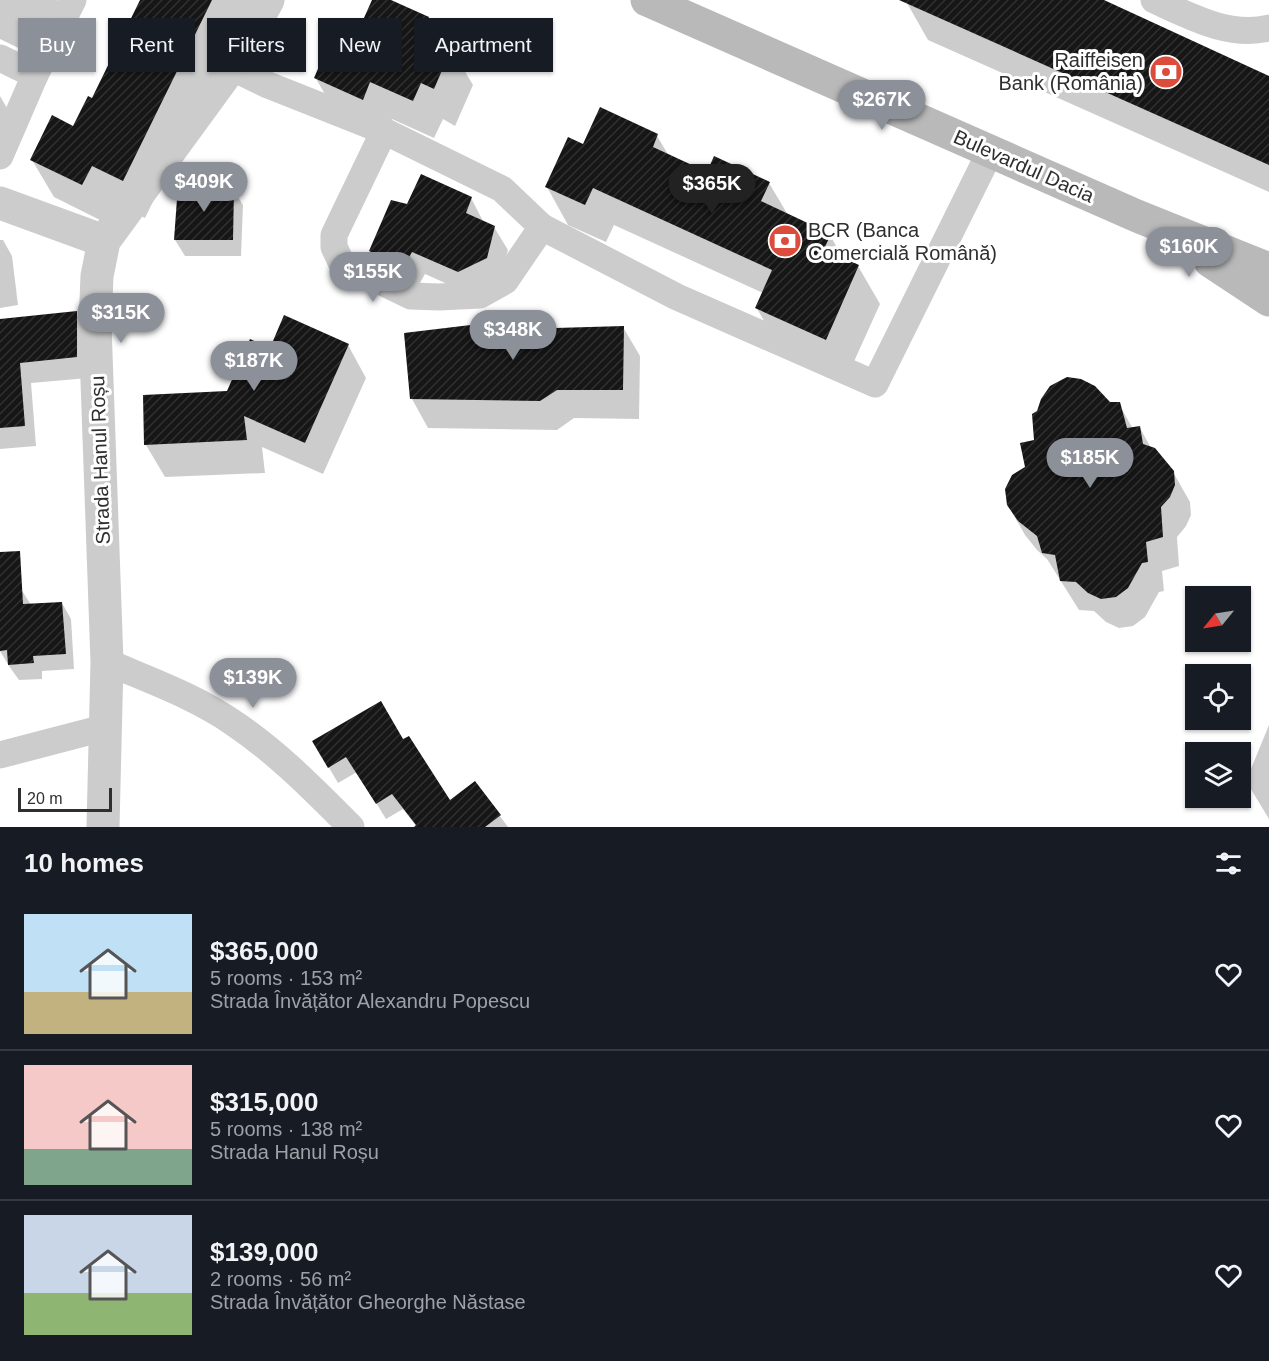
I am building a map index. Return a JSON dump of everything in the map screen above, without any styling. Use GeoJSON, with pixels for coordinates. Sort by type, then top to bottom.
{"type":"FeatureCollection","features":[{"type":"Feature","properties":{"kind":"main road","name":"Bulevardul Dacia"},"geometry":{"type":"LineString","coordinates":[[647,0],[1137,216],[1269,269]]}},
{"type":"Feature","properties":{"kind":"main road","name":"Bulevardul Dacia"},"geometry":{"type":"LineString","coordinates":[[1137,216],[1202,255],[1269,300]]}},
{"type":"Feature","properties":{"kind":"street"},"geometry":{"type":"LineString","coordinates":[[0,156],[35,75],[73,0]]}},
{"type":"Feature","properties":{"kind":"street","name":"Strada Hanul Roșu"},"geometry":{"type":"LineString","coordinates":[[258,18],[268,0]]}},
{"type":"Feature","properties":{"kind":"street"},"geometry":{"type":"LineString","coordinates":[[1154,0],[1216,27],[1257,31],[1269,28]]}},
{"type":"Feature","properties":{"kind":"street"},"geometry":{"type":"LineString","coordinates":[[0,58],[35,75]]}},
{"type":"Feature","properties":{"kind":"street","name":"Strada Hanul Roșu"},"geometry":{"type":"LineString","coordinates":[[102,827],[107,727],[107,663],[95,325],[97,276],[104,241],[227,72]]}},
{"type":"Feature","properties":{"kind":"street"},"geometry":{"type":"LineString","coordinates":[[241,72],[268,86],[384,131],[502,189],[542,227],[677,297],[875,384],[990,152]]}},
{"type":"Feature","properties":{"kind":"street"},"geometry":{"type":"LineString","coordinates":[[384,131],[333,235],[334,247],[341,262],[411,296],[480,295],[505,281],[542,227]]}},
{"type":"Feature","properties":{"kind":"street"},"geometry":{"type":"LineString","coordinates":[[0,203],[104,241]]}},
{"type":"Feature","properties":{"kind":"street"},"geometry":{"type":"LineString","coordinates":[[107,663],[170,688],[234,723],[299,776],[351,827]]}},
{"type":"Feature","properties":{"kind":"street"},"geometry":{"type":"LineString","coordinates":[[0,755],[107,727]]}},
{"type":"Feature","properties":{"kind":"building"},"geometry":{"type":"Polygon","coordinates":[[[140,0],[212,0],[195,35],[195,18],[131,18],[140,0]]]}},
{"type":"Feature","properties":{"kind":"building"},"geometry":{"type":"Polygon","coordinates":[[[372,0],[391,0],[429,17],[414,18],[414,72],[441,72],[434,89],[421,83],[413,101],[370,82],[363,100],[314,78],[318,69],[318,72],[402,72],[402,18],[364,18],[372,0]]]}},
{"type":"Feature","properties":{"kind":"building"},"geometry":{"type":"Polygon","coordinates":[[[899,0],[1104,0],[1269,76],[1269,165],[899,0]]]}},
{"type":"Feature","properties":{"kind":"building"},"geometry":{"type":"Polygon","coordinates":[[[108,65],[108,72],[177,72],[123,181],[92,166],[82,185],[30,160],[52,115],[73,126],[88,96],[92,98],[108,65]]]}},
{"type":"Feature","properties":{"kind":"building"},"geometry":{"type":"Polygon","coordinates":[[[600,107],[658,134],[653,147],[707,172],[714,156],[770,182],[761,201],[831,234],[824,249],[859,265],[826,340],[755,308],[772,270],[593,188],[585,205],[545,187],[568,137],[583,144],[600,107]]]}},
{"type":"Feature","properties":{"kind":"building"},"geometry":{"type":"Polygon","coordinates":[[[421,174],[472,197],[466,213],[495,226],[487,258],[458,272],[412,252],[403,268],[369,251],[391,200],[407,204],[421,174]]]}},
{"type":"Feature","properties":{"kind":"building"},"geometry":{"type":"Polygon","coordinates":[[[178,185],[234,188],[233,240],[174,240],[178,185]]]}},
{"type":"Feature","properties":{"kind":"building"},"geometry":{"type":"Polygon","coordinates":[[[77,311],[77,357],[20,363],[25,426],[0,428],[0,319],[77,311]]]}},
{"type":"Feature","properties":{"kind":"building"},"geometry":{"type":"Polygon","coordinates":[[[284,315],[349,344],[305,443],[244,416],[247,440],[144,445],[143,395],[227,391],[250,339],[270,348],[284,315]]]}},
{"type":"Feature","properties":{"kind":"building"},"geometry":{"type":"Polygon","coordinates":[[[544,316],[555,328],[624,326],[623,390],[557,390],[540,401],[410,399],[404,333],[544,316]]]}},
{"type":"Feature","properties":{"kind":"building"},"geometry":{"type":"Polygon","coordinates":[[[1067,377],[1081,379],[1095,386],[1110,402],[1120,402],[1127,428],[1140,426],[1143,444],[1155,448],[1174,471],[1175,485],[1170,497],[1161,507],[1163,537],[1146,542],[1148,562],[1142,563],[1128,588],[1116,597],[1101,599],[1088,593],[1076,582],[1060,581],[1055,555],[1042,553],[1037,536],[1018,521],[1007,505],[1005,489],[1012,475],[1025,467],[1020,443],[1034,440],[1032,414],[1037,411],[1041,399],[1050,386],[1067,377]]]}},
{"type":"Feature","properties":{"kind":"building"},"geometry":{"type":"Polygon","coordinates":[[[20,551],[23,604],[62,602],[66,654],[33,656],[34,663],[8,665],[7,650],[0,651],[0,552],[20,551]]]}},
{"type":"Feature","properties":{"kind":"building"},"geometry":{"type":"Polygon","coordinates":[[[381,701],[403,739],[409,736],[450,800],[475,781],[501,815],[485,827],[414,827],[416,825],[392,794],[376,804],[346,757],[328,768],[312,741],[381,701]]]}},
{"type":"Feature","properties":{"kind":"place","name":"Raiffeisen Bank (România)"},"geometry":{"type":"Point","coordinates":[1166,72]}},
{"type":"Feature","properties":{"kind":"place","name":"BCR (Banca Comercială Română)"},"geometry":{"type":"Point","coordinates":[785,241]}}]}
